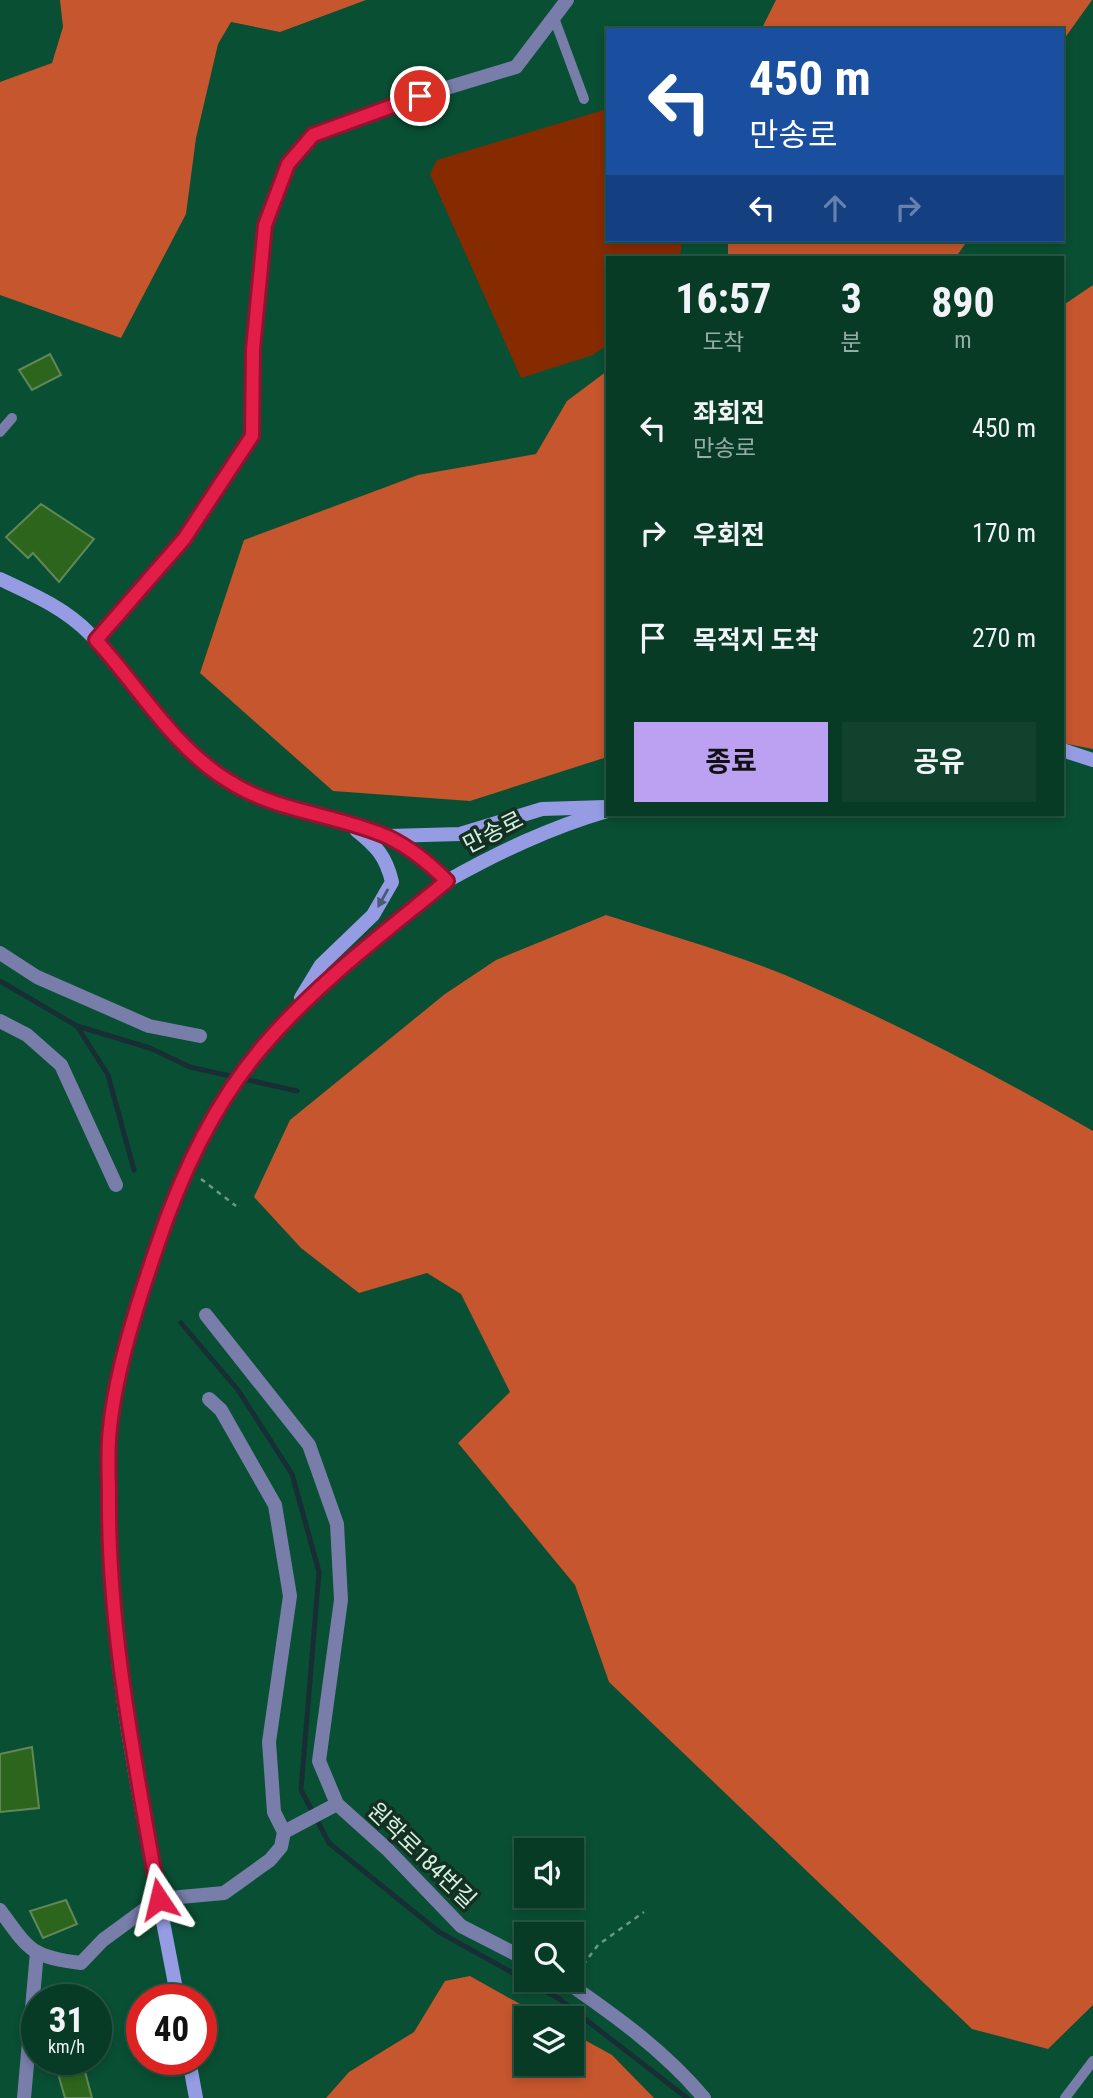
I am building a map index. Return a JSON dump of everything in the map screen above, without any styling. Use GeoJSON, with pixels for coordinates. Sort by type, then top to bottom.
{"type":"FeatureCollection","features":[{"type":"Feature","properties":{"kind":"street"},"geometry":{"type":"LineString","coordinates":[[96,640],[184,539],[252,436],[253,349],[265,225],[288,164],[313,135],[420,96],[516,67],[567,0]]}},
{"type":"Feature","properties":{"kind":"street","name":"만송로"},"geometry":{"type":"LineString","coordinates":[[0,579],[51,603],[96,640],[172,733],[227,781],[294,808],[387,836],[422,856],[447,881],[512,845],[606,809]]}},
{"type":"Feature","properties":{"kind":"street"},"geometry":{"type":"LineString","coordinates":[[1064,751],[1093,760]]}},
{"type":"Feature","properties":{"kind":"street"},"geometry":{"type":"LineString","coordinates":[[387,836],[460,834],[542,809],[606,809]]}},
{"type":"Feature","properties":{"kind":"street"},"geometry":{"type":"LineString","coordinates":[[288,1020],[321,965],[373,915],[392,882],[387,862],[379,848],[349,825]]}},
{"type":"Feature","properties":{"kind":"street"},"geometry":{"type":"LineString","coordinates":[[175,1984],[123,1696],[109,1563],[110,1428],[135,1313],[170,1208],[187,1168],[214,1118],[264,1045],[331,975],[447,881]]}},
{"type":"Feature","properties":{"kind":"street"},"geometry":{"type":"LineString","coordinates":[[0,953],[37,977],[149,1026],[200,1035]]}},
{"type":"Feature","properties":{"kind":"street"},"geometry":{"type":"LineString","coordinates":[[0,1021],[27,1035],[61,1065],[116,1185]]}},
{"type":"Feature","properties":{"kind":"street"},"geometry":{"type":"LineString","coordinates":[[0,1910],[24,1943],[47,1959],[81,1963],[103,1940],[159,1899],[224,1893],[270,1860],[281,1847],[290,1829],[331,1807],[319,1761],[341,1600],[337,1524],[309,1445],[206,1315]]}},
{"type":"Feature","properties":{"kind":"street"},"geometry":{"type":"LineString","coordinates":[[209,1399],[221,1410],[275,1505],[290,1596],[269,1742],[274,1812],[290,1829]]}},
{"type":"Feature","properties":{"kind":"street","name":"원학로184번길"},"geometry":{"type":"LineString","coordinates":[[331,1807],[387,1849],[461,1926],[514,1953]]}},
{"type":"Feature","properties":{"kind":"street"},"geometry":{"type":"LineString","coordinates":[[24,2098],[37,1952]]}},
{"type":"Feature","properties":{"kind":"street"},"geometry":{"type":"LineString","coordinates":[[579,1992],[682,2072],[705,2098]]}},
{"type":"Feature","properties":{"kind":"street"},"geometry":{"type":"LineString","coordinates":[[192,2075],[196,2098]]}},
{"type":"Feature","properties":{"kind":"lane"},"geometry":{"type":"LineString","coordinates":[[554,18],[584,99]]}},
{"type":"Feature","properties":{"kind":"lane"},"geometry":{"type":"LineString","coordinates":[[0,432],[12,418]]}},
{"type":"Feature","properties":{"kind":"lane"},"geometry":{"type":"LineString","coordinates":[[1065,2098],[1093,2061]]}},
{"type":"Feature","properties":{"kind":"path"},"geometry":{"type":"LineString","coordinates":[[187,1168],[236,1206]]}},
{"type":"Feature","properties":{"kind":"path"},"geometry":{"type":"LineString","coordinates":[[584,1961],[598,1945],[644,1912]]}},
{"type":"Feature","properties":{"kind":"shaded area"},"geometry":{"type":"Polygon","coordinates":[[[60,0],[366,0],[280,32],[231,22],[218,44],[196,138],[186,214],[121,338],[0,295],[0,82],[52,63],[63,27],[60,0]]]}},
{"type":"Feature","properties":{"kind":"shaded area"},"geometry":{"type":"Polygon","coordinates":[[[776,0],[1092,0],[1064,39],[1064,28],[762,28],[776,0]]]}},
{"type":"Feature","properties":{"kind":"shaded area"},"geometry":{"type":"Polygon","coordinates":[[[606,109],[606,242],[682,242],[680,256],[606,256],[606,346],[593,355],[521,378],[430,174],[437,160],[606,109]]]}},
{"type":"Feature","properties":{"kind":"shaded area"},"geometry":{"type":"Polygon","coordinates":[[[728,242],[967,242],[957,256],[728,256],[728,242]]]}},
{"type":"Feature","properties":{"kind":"shaded area"},"geometry":{"type":"Polygon","coordinates":[[[1093,285],[1093,749],[1064,743],[1064,305],[1093,285]]]}},
{"type":"Feature","properties":{"kind":"shaded area"},"geometry":{"type":"Polygon","coordinates":[[[606,372],[606,757],[470,801],[333,791],[200,673],[244,540],[418,475],[536,454],[567,401],[606,372]]]}},
{"type":"Feature","properties":{"kind":"shaded area"},"geometry":{"type":"Polygon","coordinates":[[[606,915],[734,956],[808,985],[953,1054],[1093,1131],[1093,2005],[1048,2049],[972,2029],[609,1682],[575,1585],[458,1443],[510,1392],[461,1294],[427,1273],[359,1293],[301,1248],[254,1197],[290,1120],[445,994],[496,960],[606,915]]]}},
{"type":"Feature","properties":{"kind":"shaded area"},"geometry":{"type":"Polygon","coordinates":[[[470,1976],[524,2006],[514,2006],[514,2076],[584,2076],[584,2040],[612,2055],[654,2098],[326,2098],[349,2072],[414,2032],[445,1981],[470,1976]]]}},
{"type":"Feature","properties":{"kind":"building"},"geometry":{"type":"Polygon","coordinates":[[[50,354],[61,375],[32,390],[19,370],[50,354]]]}},
{"type":"Feature","properties":{"kind":"building"},"geometry":{"type":"Polygon","coordinates":[[[41,504],[94,539],[59,582],[33,553],[28,558],[6,537],[41,504]]]}},
{"type":"Feature","properties":{"kind":"building"},"geometry":{"type":"Polygon","coordinates":[[[32,1747],[39,1808],[0,1812],[0,1754],[32,1747]]]}},
{"type":"Feature","properties":{"kind":"building"},"geometry":{"type":"Polygon","coordinates":[[[66,1900],[77,1924],[43,1938],[30,1911],[66,1900]]]}},
{"type":"Feature","properties":{"kind":"building"},"geometry":{"type":"Polygon","coordinates":[[[58,2075],[86,2075],[92,2098],[65,2098],[58,2075]]]}},
{"type":"Feature","properties":{"kind":"waterway"},"geometry":{"type":"LineString","coordinates":[[0,981],[77,1026],[108,1075],[134,1170]]}},
{"type":"Feature","properties":{"kind":"waterway"},"geometry":{"type":"LineString","coordinates":[[77,1026],[150,1048],[190,1067],[297,1091]]}},
{"type":"Feature","properties":{"kind":"waterway"},"geometry":{"type":"LineString","coordinates":[[181,1323],[238,1390],[292,1474],[319,1572],[301,1790],[329,1843],[439,1932],[558,1998],[687,2098]]}},
{"type":"Feature","properties":{"kind":"route"},"geometry":{"type":"LineString","coordinates":[[159,1899],[123,1696],[109,1563],[110,1428],[135,1313],[170,1208],[187,1168],[239,1077],[264,1045],[331,975],[447,881],[422,856],[387,836],[294,808],[227,781],[172,733],[96,640],[184,539],[252,436],[253,349],[265,225],[288,164],[313,135],[420,96]]}}]}
